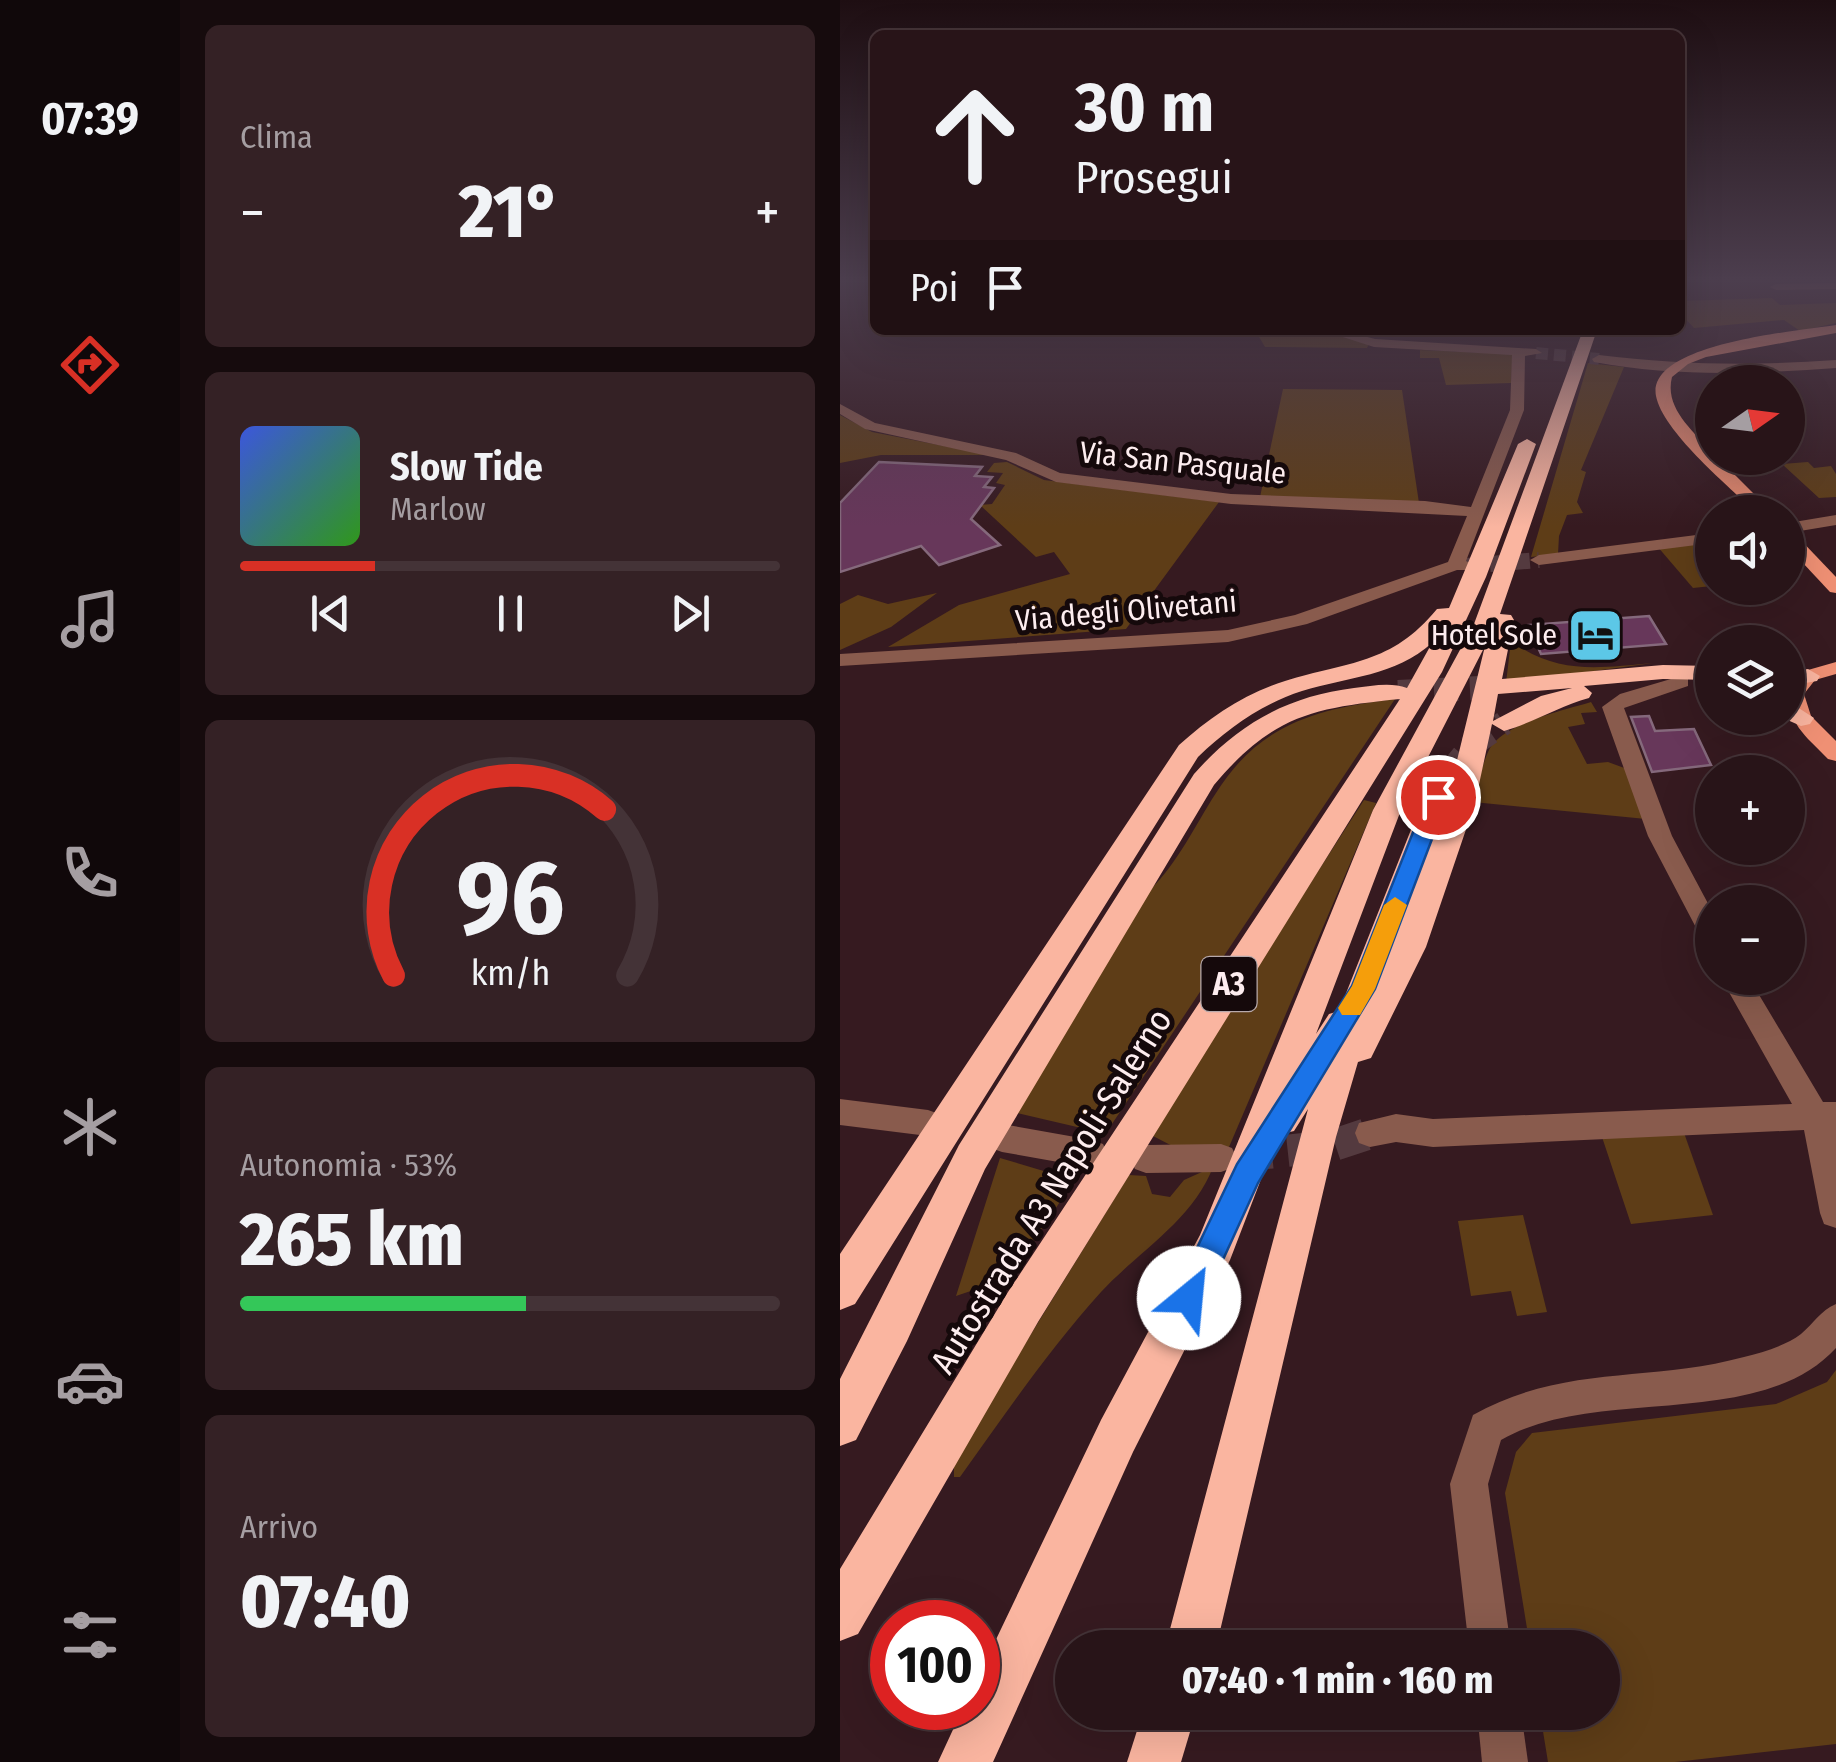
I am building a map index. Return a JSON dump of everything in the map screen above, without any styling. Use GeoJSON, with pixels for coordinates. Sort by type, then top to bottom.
{"type":"FeatureCollection","features":[{"type":"Feature","properties":{"kind":"highway","name":"Autostrada A3 Napoli-Salerno"},"geometry":{"type":"LineString","coordinates":[[840,1616],[1023,1307],[1430,672],[1466,569],[1559,362]]}},
{"type":"Feature","properties":{"kind":"highway","name":"A3"},"geometry":{"type":"LineString","coordinates":[[965,1762],[1117,1436],[1216,1246],[1234,1166],[1388,810],[1485,624],[1539,469],[1587,362]]}},
{"type":"Feature","properties":{"kind":"highway"},"geometry":{"type":"LineString","coordinates":[[1333,1089],[1363,1042],[1410,947],[1461,803],[1494,647],[1531,527],[1539,469]]}},
{"type":"Feature","properties":{"kind":"highway","name":"A3"},"geometry":{"type":"LineString","coordinates":[[840,1290],[1188,751],[1210,730],[1251,703],[1294,686],[1361,672],[1401,658],[1427,638],[1466,569]]}},
{"type":"Feature","properties":{"kind":"highway"},"geometry":{"type":"LineString","coordinates":[[1497,687],[1695,673]]}},
{"type":"Feature","properties":{"kind":"highway"},"geometry":{"type":"LineString","coordinates":[[1504,723],[1550,701],[1584,692],[1695,682]]}},
{"type":"Feature","properties":{"kind":"highway"},"geometry":{"type":"LineString","coordinates":[[840,1424],[972,1157],[1213,768],[1240,738],[1287,711],[1336,696],[1398,692]]}},
{"type":"Feature","properties":{"kind":"highway"},"geometry":{"type":"LineString","coordinates":[[1194,1630],[1305,1178],[1363,989],[1438,797]]}},
{"type":"Feature","properties":{"kind":"highway"},"geometry":{"type":"LineString","coordinates":[[1234,1166],[1363,989]]}},
{"type":"Feature","properties":{"kind":"highway"},"geometry":{"type":"LineString","coordinates":[[1154,1762],[1164,1730]]}},
{"type":"Feature","properties":{"kind":"main road"},"geometry":{"type":"LineString","coordinates":[[1687,362],[1673,367],[1663,384],[1663,396],[1749,495]]}},
{"type":"Feature","properties":{"kind":"main road"},"geometry":{"type":"LineString","coordinates":[[1805,555],[1836,588]]}},
{"type":"Feature","properties":{"kind":"main road"},"geometry":{"type":"LineString","coordinates":[[1805,675],[1836,668]]}},
{"type":"Feature","properties":{"kind":"main road"},"geometry":{"type":"LineString","coordinates":[[1805,724],[1836,754]]}},
{"type":"Feature","properties":{"kind":"street"},"geometry":{"type":"LineString","coordinates":[[1466,569],[1474,512],[1517,410],[1526,362]]}},
{"type":"Feature","properties":{"kind":"street"},"geometry":{"type":"LineString","coordinates":[[1656,362],[1673,367],[1772,368],[1836,364]]}},
{"type":"Feature","properties":{"kind":"street","name":"Via San Pasquale"},"geometry":{"type":"LineString","coordinates":[[840,408],[870,426],[1011,456],[1056,477],[1231,499],[1425,506],[1474,512]]}},
{"type":"Feature","properties":{"kind":"street"},"geometry":{"type":"LineString","coordinates":[[1805,525],[1836,520]]}},
{"type":"Feature","properties":{"kind":"street"},"geometry":{"type":"LineString","coordinates":[[1539,560],[1695,540]]}},
{"type":"Feature","properties":{"kind":"street","name":"Via degli Olivetani"},"geometry":{"type":"LineString","coordinates":[[840,660],[903,660],[1064,644],[1228,636],[1300,620],[1466,569]]}},
{"type":"Feature","properties":{"kind":"street"},"geometry":{"type":"LineString","coordinates":[[1681,682],[1663,692],[1623,698],[1613,706],[1660,836],[1695,902]]}},
{"type":"Feature","properties":{"kind":"street"},"geometry":{"type":"LineString","coordinates":[[1746,995],[1825,1114],[1822,1136],[1836,1213]]}},
{"type":"Feature","properties":{"kind":"street"},"geometry":{"type":"LineString","coordinates":[[840,1112],[928,1124]]}},
{"type":"Feature","properties":{"kind":"street"},"geometry":{"type":"LineString","coordinates":[[1370,1133],[1396,1128],[1433,1133],[1825,1114]]}},
{"type":"Feature","properties":{"kind":"street"},"geometry":{"type":"LineString","coordinates":[[1002,1138],[1092,1154]]}},
{"type":"Feature","properties":{"kind":"street"},"geometry":{"type":"LineString","coordinates":[[1146,1159],[1234,1166]]}},
{"type":"Feature","properties":{"kind":"street"},"geometry":{"type":"LineString","coordinates":[[1488,1630],[1469,1484],[1486,1428],[1526,1406],[1765,1372],[1816,1346],[1836,1322]]}},
{"type":"Feature","properties":{"kind":"street"},"geometry":{"type":"LineString","coordinates":[[1501,1730],[1505,1762]]}},
{"type":"Feature","properties":{"kind":"shaded area"},"geometry":{"type":"Polygon","coordinates":[[[1440,362],[1512,362],[1511,383],[1446,385],[1440,362]]]}},
{"type":"Feature","properties":{"kind":"shaded area"},"geometry":{"type":"Polygon","coordinates":[[[1588,363],[1624,367],[1581,470],[1586,472],[1577,502],[1583,513],[1567,515],[1559,536],[1558,554],[1531,557],[1588,363]]]}},
{"type":"Feature","properties":{"kind":"shaded area"},"geometry":{"type":"Polygon","coordinates":[[[1283,389],[1402,390],[1419,503],[1260,497],[1283,389]]]}},
{"type":"Feature","properties":{"kind":"shaded area"},"geometry":{"type":"Polygon","coordinates":[[[840,415],[872,432],[990,455],[881,455],[840,463],[840,415]]]}},
{"type":"Feature","properties":{"kind":"shaded area"},"geometry":{"type":"Polygon","coordinates":[[[1007,462],[1044,480],[1219,502],[1126,629],[888,647],[959,605],[1070,574],[1054,552],[1036,557],[980,505],[992,504],[1005,485],[996,483],[1003,473],[987,472],[994,463],[1007,462]]]}},
{"type":"Feature","properties":{"kind":"shaded area"},"geometry":{"type":"Polygon","coordinates":[[[1805,462],[1814,468],[1831,466],[1836,474],[1836,497],[1819,498],[1794,475],[1805,475],[1805,462]]]}},
{"type":"Feature","properties":{"kind":"shaded area"},"geometry":{"type":"Polygon","coordinates":[[[1695,541],[1695,588],[1693,588],[1657,546],[1695,541]]]}},
{"type":"Feature","properties":{"kind":"shaded area"},"geometry":{"type":"Polygon","coordinates":[[[937,593],[891,627],[840,650],[840,604],[858,595],[888,604],[937,593]]]}},
{"type":"Feature","properties":{"kind":"shaded area"},"geometry":{"type":"Polygon","coordinates":[[[1511,641],[1545,659],[1579,667],[1653,663],[1506,683],[1511,641]]]}},
{"type":"Feature","properties":{"kind":"shaded area"},"geometry":{"type":"Polygon","coordinates":[[[1395,699],[1110,1127],[1077,1127],[1017,1113],[1150,890],[1178,856],[1233,769],[1271,735],[1293,724],[1340,708],[1395,699]]]}},
{"type":"Feature","properties":{"kind":"shaded area"},"geometry":{"type":"Polygon","coordinates":[[[1591,702],[1597,712],[1581,713],[1585,724],[1568,727],[1587,764],[1608,762],[1627,769],[1646,819],[1473,802],[1487,754],[1498,739],[1536,719],[1591,702]]]}},
{"type":"Feature","properties":{"kind":"shaded area"},"geometry":{"type":"Polygon","coordinates":[[[1364,800],[1376,803],[1229,1147],[1184,1152],[1153,1136],[1171,1099],[1364,800]]]}},
{"type":"Feature","properties":{"kind":"shaded area"},"geometry":{"type":"Polygon","coordinates":[[[1683,1130],[1713,1215],[1631,1224],[1601,1134],[1683,1130]]]}},
{"type":"Feature","properties":{"kind":"shaded area"},"geometry":{"type":"Polygon","coordinates":[[[1000,1158],[1047,1172],[1080,1172],[1009,1278],[956,1296],[1000,1158]]]}},
{"type":"Feature","properties":{"kind":"shaded area"},"geometry":{"type":"Polygon","coordinates":[[[1213,1167],[1179,1219],[1101,1292],[1045,1359],[960,1477],[954,1477],[954,1459],[1129,1175],[1146,1176],[1152,1194],[1170,1197],[1184,1180],[1213,1167]]]}},
{"type":"Feature","properties":{"kind":"shaded area"},"geometry":{"type":"Polygon","coordinates":[[[1523,1215],[1547,1312],[1517,1316],[1511,1291],[1471,1296],[1458,1221],[1523,1215]]]}},
{"type":"Feature","properties":{"kind":"shaded area"},"geometry":{"type":"Polygon","coordinates":[[[1836,1370],[1836,1744],[1675,1762],[1548,1762],[1543,1730],[1620,1730],[1620,1630],[1527,1630],[1505,1493],[1516,1452],[1532,1433],[1776,1404],[1827,1382],[1836,1370]]]}},
{"type":"Feature","properties":{"kind":"building"},"geometry":{"type":"Polygon","coordinates":[[[879,462],[982,467],[975,476],[992,477],[984,487],[994,488],[971,519],[1000,545],[939,565],[921,546],[840,572],[840,503],[879,462]]]}},
{"type":"Feature","properties":{"kind":"building","name":"Hotel Sole"},"geometry":{"type":"Polygon","coordinates":[[[1649,616],[1666,644],[1541,654],[1528,625],[1649,616]]]}},
{"type":"Feature","properties":{"kind":"building"},"geometry":{"type":"Polygon","coordinates":[[[1649,716],[1655,731],[1694,729],[1706,755],[1695,755],[1695,767],[1652,772],[1631,717],[1649,716]]]}},
{"type":"Feature","properties":{"kind":"tunnel"},"geometry":{"type":"LineString","coordinates":[[1466,566],[1539,560]]}},
{"type":"Feature","properties":{"kind":"tunnel"},"geometry":{"type":"LineString","coordinates":[[1398,692],[1497,687]]}},
{"type":"Feature","properties":{"kind":"tunnel"},"geometry":{"type":"LineString","coordinates":[[1448,774],[1472,745],[1504,723]]}},
{"type":"Feature","properties":{"kind":"tunnel"},"geometry":{"type":"LineString","coordinates":[[1438,797],[1448,774]]}},
{"type":"Feature","properties":{"kind":"tunnel"},"geometry":{"type":"LineString","coordinates":[[1240,1156],[1331,1146],[1370,1133]]}},
{"type":"Feature","properties":{"kind":"slow traffic"},"geometry":{"type":"LineString","coordinates":[[1351,1008],[1363,989],[1395,905]]}},
{"type":"Feature","properties":{"kind":"place","name":"Hotel Sole"},"geometry":{"type":"Point","coordinates":[1596,635]}},
{"type":"Feature","properties":{"kind":"route"},"geometry":{"type":"LineString","coordinates":[[1189,1298],[1248,1174],[1363,989],[1438,797]]}}]}
